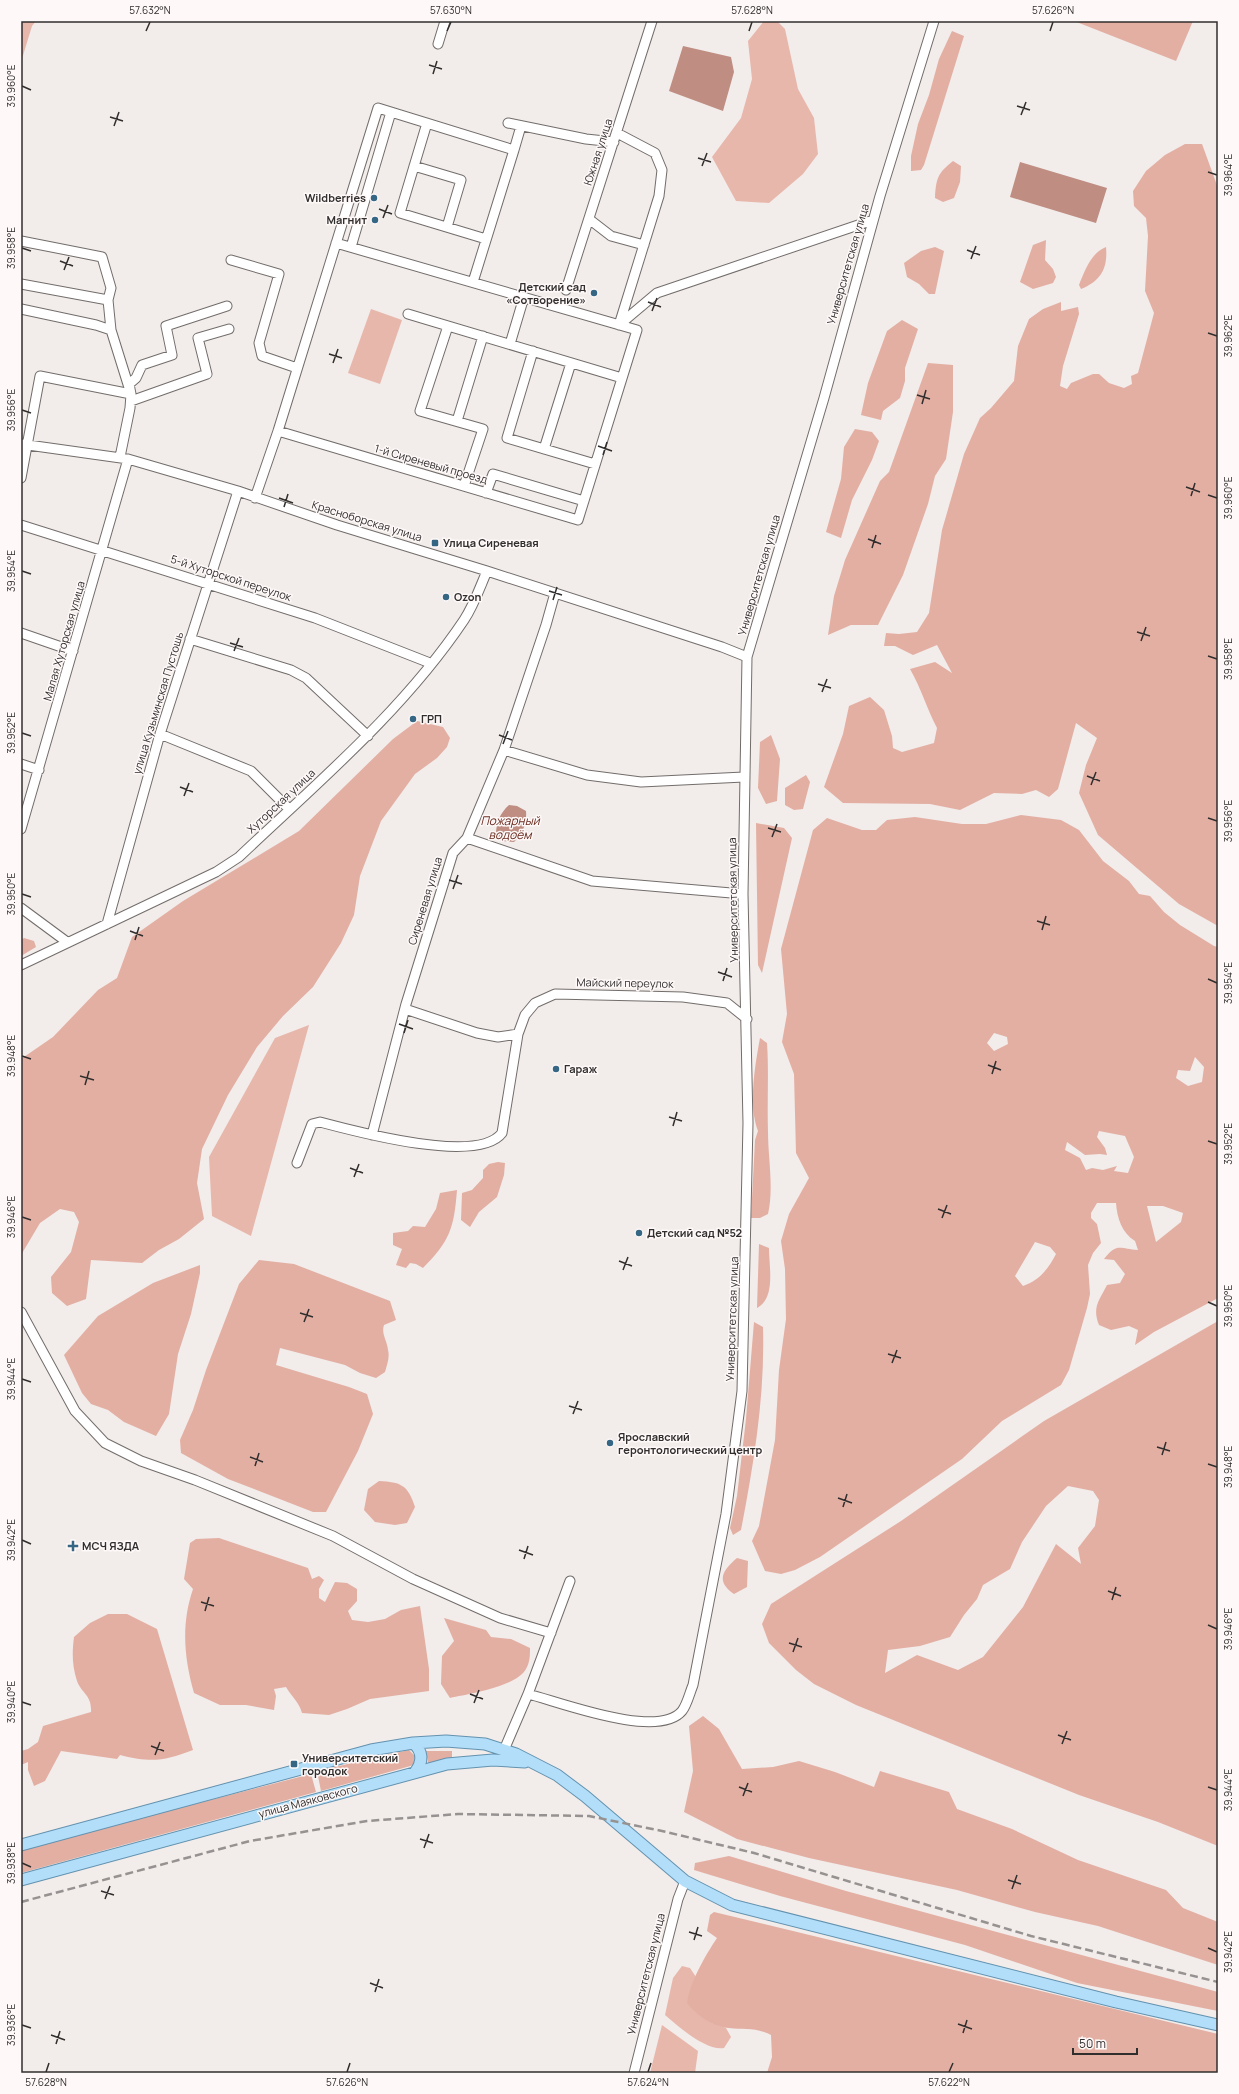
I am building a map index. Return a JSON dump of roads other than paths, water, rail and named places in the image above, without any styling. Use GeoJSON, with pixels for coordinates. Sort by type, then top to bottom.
{"type":"FeatureCollection","features":[{"type":"Feature","properties":{"kind":"main road"},"geometry":{"type":"LineString","coordinates":[[21,1845],[371,1750],[413,1743],[446,1741],[485,1744],[516,1754],[557,1775],[585,1796],[685,1881],[732,1905],[1116,2002],[1218,2026]]}},
{"type":"Feature","properties":{"kind":"main road"},"geometry":{"type":"LineString","coordinates":[[413,1743],[419,1748],[421,1759],[420,1765],[416,1771]]}},
{"type":"Feature","properties":{"kind":"main road","name":"улица Маяковского"},"geometry":{"type":"LineString","coordinates":[[21,1880],[416,1771],[471,1761],[513,1760],[530,1762]]}},
{"type":"Feature","properties":{"kind":"street"},"geometry":{"type":"LineString","coordinates":[[438,44],[445,21]]}},
{"type":"Feature","properties":{"kind":"street","name":"Южная улица"},"geometry":{"type":"LineString","coordinates":[[566,290],[590,219],[652,21]]}},
{"type":"Feature","properties":{"kind":"street","name":"Университетская улица"},"geometry":{"type":"LineString","coordinates":[[528,1694],[602,1716],[635,1721],[665,1720],[682,1711],[693,1685],[726,1514],[742,1391],[748,1123],[747,1019],[743,894],[744,777],[748,691],[747,657],[824,398],[873,220],[934,21]]}},
{"type":"Feature","properties":{"kind":"street"},"geometry":{"type":"LineString","coordinates":[[255,498],[278,431],[378,108],[514,150]]}},
{"type":"Feature","properties":{"kind":"street"},"geometry":{"type":"LineString","coordinates":[[351,247],[391,112]]}},
{"type":"Feature","properties":{"kind":"street"},"geometry":{"type":"LineString","coordinates":[[427,123],[400,213],[486,239]]}},
{"type":"Feature","properties":{"kind":"street"},"geometry":{"type":"LineString","coordinates":[[508,123],[586,139],[614,142]]}},
{"type":"Feature","properties":{"kind":"street"},"geometry":{"type":"LineString","coordinates":[[473,282],[521,126]]}},
{"type":"Feature","properties":{"kind":"street"},"geometry":{"type":"LineString","coordinates":[[617,133],[655,153],[662,170],[659,196],[619,325]]}},
{"type":"Feature","properties":{"kind":"street"},"geometry":{"type":"LineString","coordinates":[[414,166],[461,180],[447,227]]}},
{"type":"Feature","properties":{"kind":"street"},"geometry":{"type":"LineString","coordinates":[[590,219],[611,236],[644,245]]}},
{"type":"Feature","properties":{"kind":"street"},"geometry":{"type":"LineString","coordinates":[[619,325],[657,293],[873,220]]}},
{"type":"Feature","properties":{"kind":"street"},"geometry":{"type":"LineString","coordinates":[[21,241],[102,257],[111,288],[108,300],[110,330],[129,384],[131,398]]}},
{"type":"Feature","properties":{"kind":"street"},"geometry":{"type":"LineString","coordinates":[[336,243],[637,330],[584,501],[493,474],[486,493]]}},
{"type":"Feature","properties":{"kind":"street"},"geometry":{"type":"LineString","coordinates":[[231,260],[279,274],[259,343],[262,356],[297,368]]}},
{"type":"Feature","properties":{"kind":"street"},"geometry":{"type":"LineString","coordinates":[[21,284],[108,300]]}},
{"type":"Feature","properties":{"kind":"street"},"geometry":{"type":"LineString","coordinates":[[510,344],[524,297]]}},
{"type":"Feature","properties":{"kind":"street"},"geometry":{"type":"LineString","coordinates":[[129,384],[136,378],[142,365],[172,354],[166,326],[227,306]]}},
{"type":"Feature","properties":{"kind":"street"},"geometry":{"type":"LineString","coordinates":[[21,309],[96,325],[110,330]]}},
{"type":"Feature","properties":{"kind":"street"},"geometry":{"type":"LineString","coordinates":[[408,314],[622,378]]}},
{"type":"Feature","properties":{"kind":"street"},"geometry":{"type":"LineString","coordinates":[[448,326],[420,411],[482,429],[464,486]]}},
{"type":"Feature","properties":{"kind":"street"},"geometry":{"type":"LineString","coordinates":[[21,478],[24,444],[40,376],[131,398],[207,374],[198,338],[229,330]]}},
{"type":"Feature","properties":{"kind":"street"},"geometry":{"type":"LineString","coordinates":[[457,421],[483,336]]}},
{"type":"Feature","properties":{"kind":"street"},"geometry":{"type":"LineString","coordinates":[[533,351],[507,438],[595,464]]}},
{"type":"Feature","properties":{"kind":"street"},"geometry":{"type":"LineString","coordinates":[[544,449],[571,362]]}},
{"type":"Feature","properties":{"kind":"street","name":"Малая Хуторская улица"},"geometry":{"type":"LineString","coordinates":[[21,829],[103,551],[124,458],[131,398]]}},
{"type":"Feature","properties":{"kind":"street","name":"1-й Сиреневый проезд"},"geometry":{"type":"LineString","coordinates":[[278,431],[578,520],[584,501]]}},
{"type":"Feature","properties":{"kind":"street","name":"Красноборская улица"},"geometry":{"type":"LineString","coordinates":[[24,444],[124,458],[238,491],[255,498],[488,571],[722,647],[747,657]]}},
{"type":"Feature","properties":{"kind":"street","name":"улица Кузьминская Пустошь"},"geometry":{"type":"LineString","coordinates":[[107,924],[160,734],[238,491]]}},
{"type":"Feature","properties":{"kind":"street","name":"5-й Хуторской переулок"},"geometry":{"type":"LineString","coordinates":[[21,525],[315,618],[430,663]]}},
{"type":"Feature","properties":{"kind":"street","name":"Хуторская улица"},"geometry":{"type":"LineString","coordinates":[[21,965],[216,872],[239,857],[368,736],[430,663],[464,619],[488,571]]}},
{"type":"Feature","properties":{"kind":"street","name":"Сиреневая улица"},"geometry":{"type":"LineString","coordinates":[[372,1135],[405,1009],[453,853],[467,838],[504,750],[546,625],[554,593]]}},
{"type":"Feature","properties":{"kind":"street"},"geometry":{"type":"LineString","coordinates":[[21,633],[73,651]]}},
{"type":"Feature","properties":{"kind":"street"},"geometry":{"type":"LineString","coordinates":[[190,639],[291,670],[306,678],[368,736]]}},
{"type":"Feature","properties":{"kind":"street"},"geometry":{"type":"LineString","coordinates":[[160,734],[251,771],[290,809]]}},
{"type":"Feature","properties":{"kind":"street"},"geometry":{"type":"LineString","coordinates":[[504,750],[587,775],[641,782],[744,777]]}},
{"type":"Feature","properties":{"kind":"street"},"geometry":{"type":"LineString","coordinates":[[21,764],[39,770]]}},
{"type":"Feature","properties":{"kind":"street"},"geometry":{"type":"LineString","coordinates":[[467,838],[592,881],[743,894]]}},
{"type":"Feature","properties":{"kind":"street"},"geometry":{"type":"LineString","coordinates":[[21,908],[67,942]]}},
{"type":"Feature","properties":{"kind":"street","name":"Майский переулок"},"geometry":{"type":"LineString","coordinates":[[372,1135],[406,1142],[446,1146],[478,1144],[499,1137],[502,1134],[518,1034],[525,1015],[535,1003],[554,994],[683,996],[727,1003],[747,1019]]}},
{"type":"Feature","properties":{"kind":"street"},"geometry":{"type":"LineString","coordinates":[[405,1009],[477,1033],[498,1037],[518,1034]]}},
{"type":"Feature","properties":{"kind":"street"},"geometry":{"type":"LineString","coordinates":[[296,1163],[312,1124],[320,1122],[372,1135]]}},
{"type":"Feature","properties":{"kind":"street"},"geometry":{"type":"LineString","coordinates":[[21,1312],[75,1410],[105,1443],[141,1461],[333,1536],[413,1579],[500,1618],[551,1633]]}},
{"type":"Feature","properties":{"kind":"street"},"geometry":{"type":"LineString","coordinates":[[504,1750],[528,1694],[570,1581]]}},
{"type":"Feature","properties":{"kind":"street","name":"Университетская улица"},"geometry":{"type":"LineString","coordinates":[[634,2073],[678,1899],[685,1881]]}},
{"type":"Feature","properties":{"kind":"water"},"geometry":{"type":"Polygon","coordinates":[[[683,46],[731,57],[734,72],[723,111],[669,91],[683,46]]]}},
{"type":"Feature","properties":{"kind":"water"},"geometry":{"type":"Polygon","coordinates":[[[1020,162],[1107,188],[1096,223],[1010,197],[1020,162]]]}},
{"type":"Feature","properties":{"kind":"water","name":"Пожарный водоём"},"geometry":{"type":"Polygon","coordinates":[[[509,805],[517,806],[526,811],[524,828],[514,842],[503,841],[496,835],[499,818],[509,805]]]}},
{"type":"Feature","properties":{"kind":"railway"},"geometry":{"type":"LineString","coordinates":[[21,1902],[250,1841],[367,1821],[458,1814],[589,1816],[662,1831],[754,1853],[1031,1936],[1218,1982]]}},
{"type":"Feature","properties":{"kind":"place","name":"Wildberries"},"geometry":{"type":"Point","coordinates":[374,198]}},
{"type":"Feature","properties":{"kind":"place","name":"Магнит"},"geometry":{"type":"Point","coordinates":[375,220]}},
{"type":"Feature","properties":{"kind":"place","name":"Детский сад «Сотворение»"},"geometry":{"type":"Point","coordinates":[594,293]}},
{"type":"Feature","properties":{"kind":"place","name":"Улица Сиреневая"},"geometry":{"type":"Point","coordinates":[435,543]}},
{"type":"Feature","properties":{"kind":"place","name":"Ozon"},"geometry":{"type":"Point","coordinates":[446,597]}},
{"type":"Feature","properties":{"kind":"place","name":"ГРП"},"geometry":{"type":"Point","coordinates":[413,719]}},
{"type":"Feature","properties":{"kind":"place","name":"Гараж"},"geometry":{"type":"Point","coordinates":[556,1069]}},
{"type":"Feature","properties":{"kind":"place","name":"Детский сад №52"},"geometry":{"type":"Point","coordinates":[639,1233]}},
{"type":"Feature","properties":{"kind":"place","name":"Ярославский геронтологический центр"},"geometry":{"type":"Point","coordinates":[610,1443]}},
{"type":"Feature","properties":{"kind":"place","name":"МСЧ ЯЗДА"},"geometry":{"type":"Point","coordinates":[73,1546]}},
{"type":"Feature","properties":{"kind":"place","name":"Университетский городок"},"geometry":{"type":"Point","coordinates":[294,1764]}}]}
